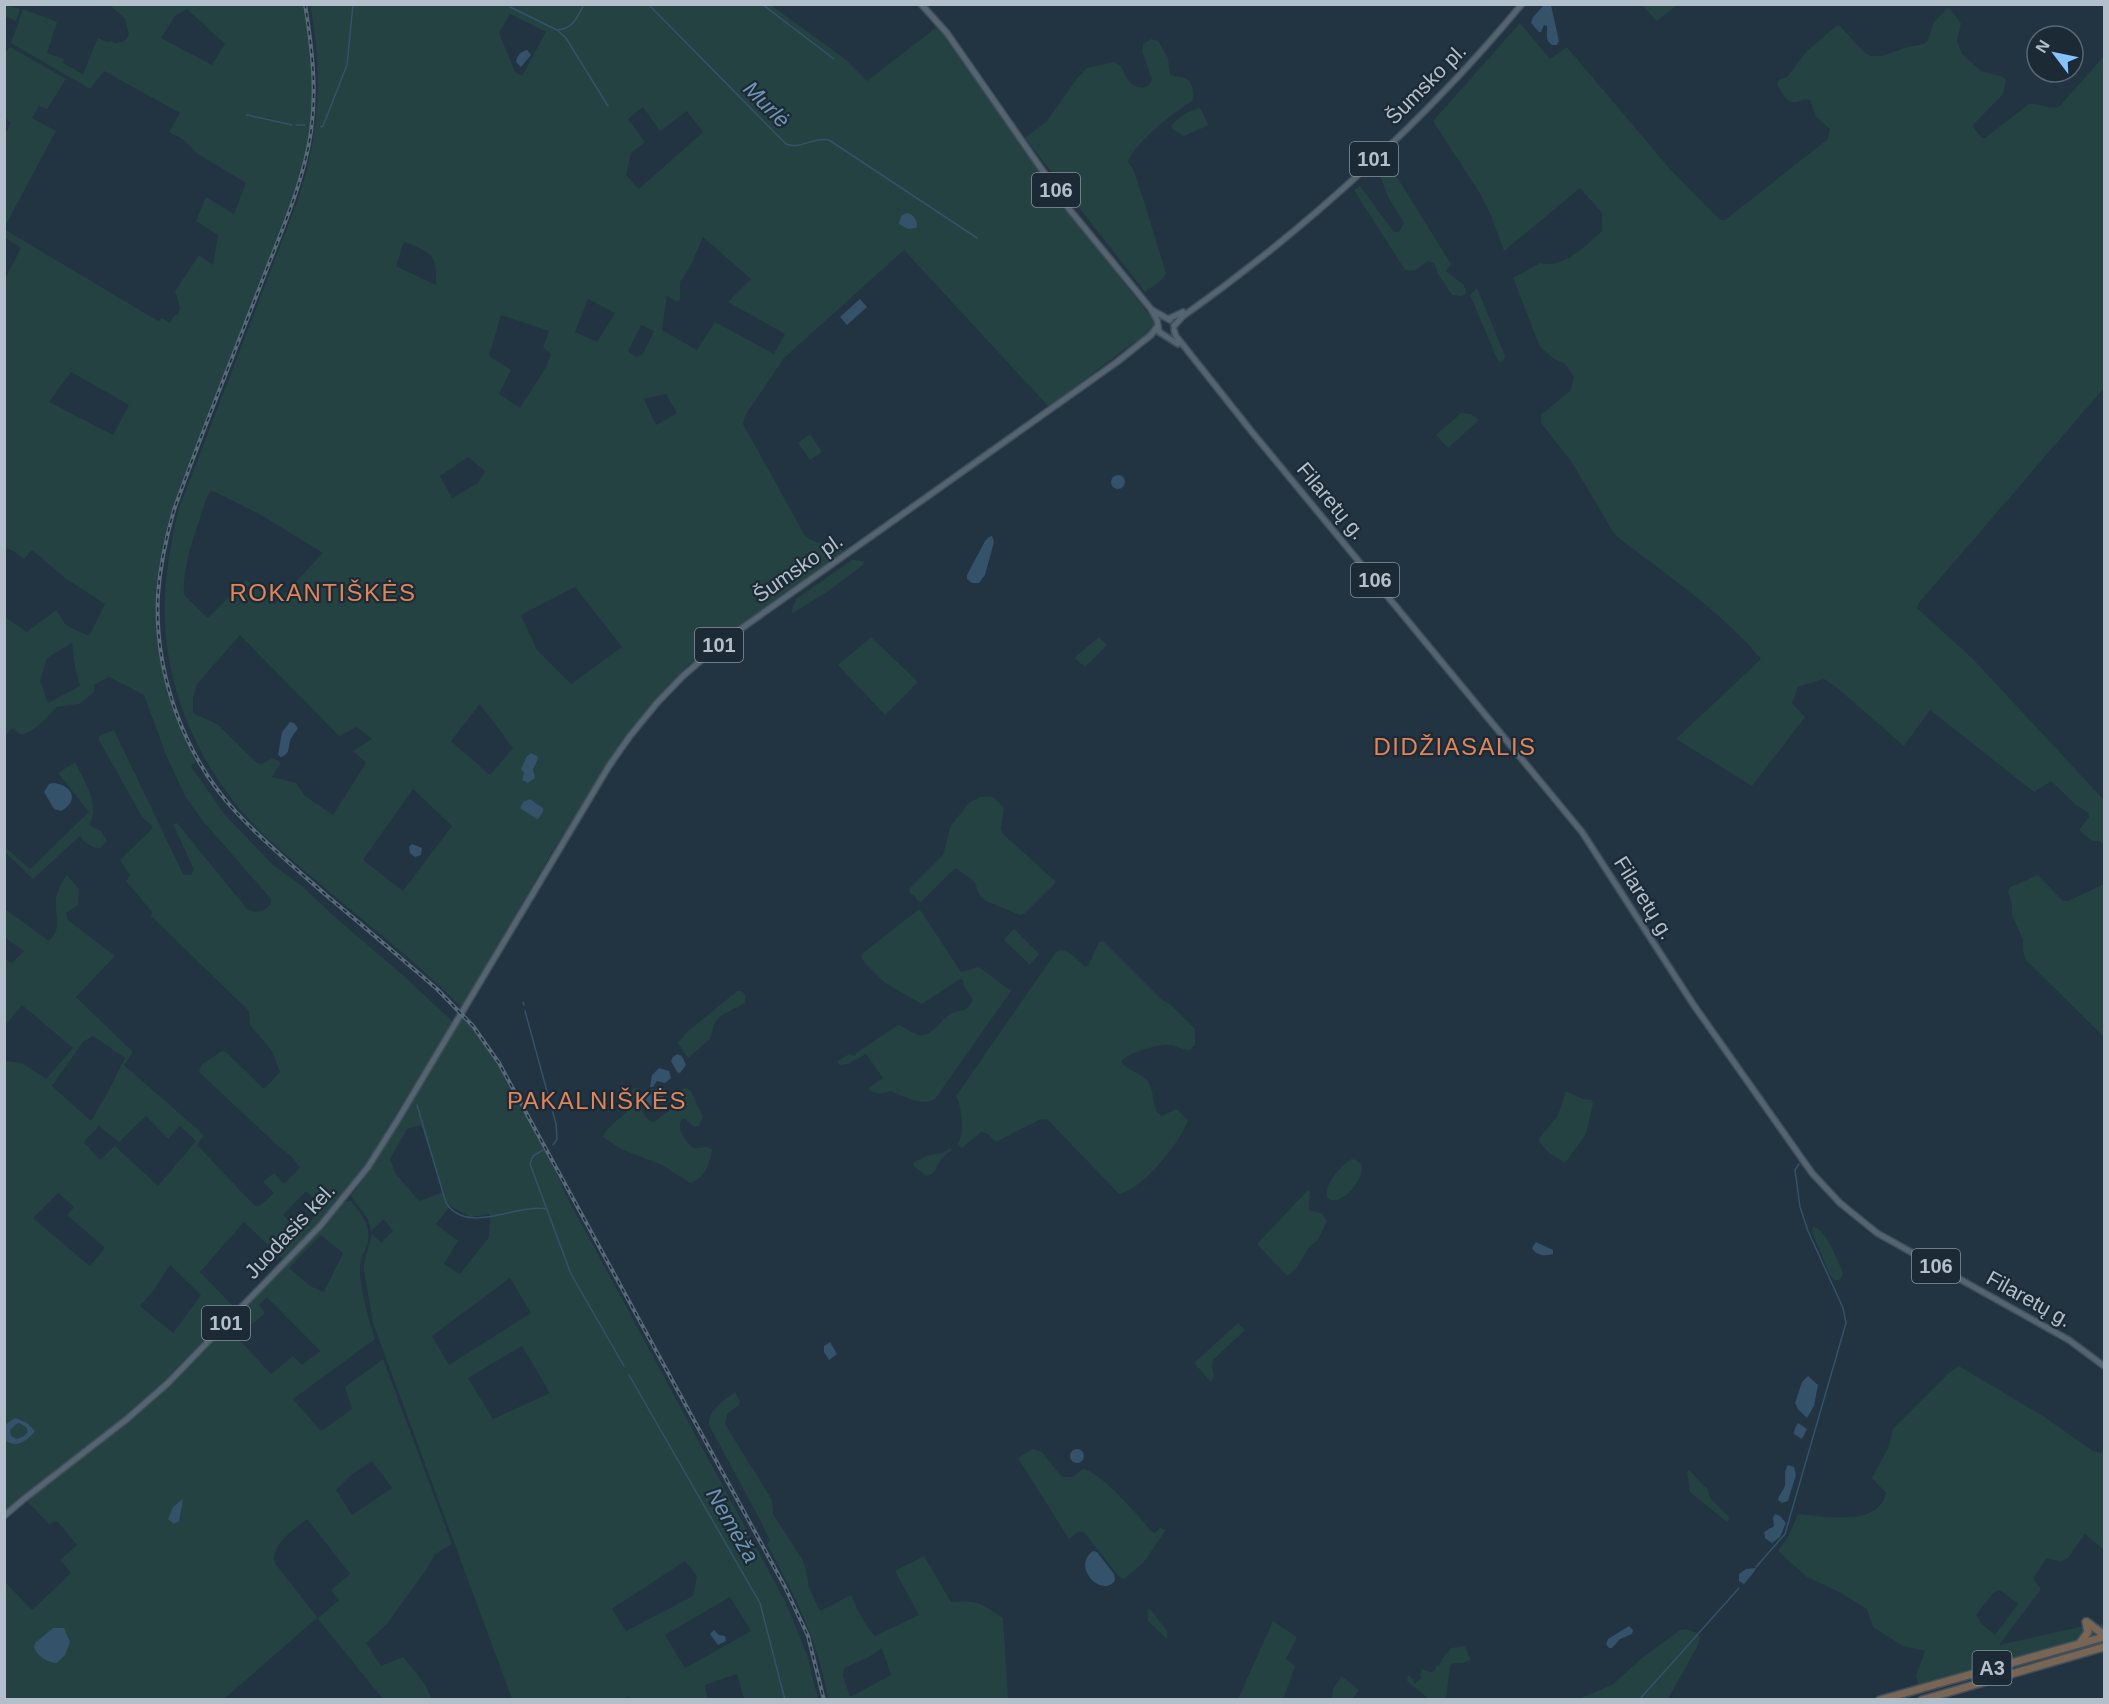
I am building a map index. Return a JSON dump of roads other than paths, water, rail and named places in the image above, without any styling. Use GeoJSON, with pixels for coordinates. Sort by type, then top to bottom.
{"type":"FeatureCollection","features":[{"type":"Feature","properties":{"kind":"highway"},"geometry":{"type":"LineString","coordinates":[[2079,1644],[2086,1636],[2088,1629],[2086,1622],[2104,1636]]}},
{"type":"Feature","properties":{"kind":"highway","name":"A3"},"geometry":{"type":"LineString","coordinates":[[1880,1700],[2104,1636]]}},
{"type":"Feature","properties":{"kind":"highway","name":"A3"},"geometry":{"type":"LineString","coordinates":[[1922,1700],[2104,1647]]}},
{"type":"Feature","properties":{"kind":"main road","name":"106"},"geometry":{"type":"LineString","coordinates":[[921,4],[947,33],[1070,210],[1151,309],[1167,319],[1174,328]]}},
{"type":"Feature","properties":{"kind":"main road","name":"Šumsko pl."},"geometry":{"type":"LineString","coordinates":[[1117,362],[1174,328],[1180,319],[1297,228],[1380,154],[1460,74],[1522,4]]}},
{"type":"Feature","properties":{"kind":"main road","name":"Šumsko pl."},"geometry":{"type":"LineString","coordinates":[[461,1013],[609,766],[644,719],[683,676],[734,633],[1117,362],[1151,336],[1157,325],[1178,316],[1210,296]]}},
{"type":"Feature","properties":{"kind":"main road","name":"106"},"geometry":{"type":"LineString","coordinates":[[1151,309],[1164,335]]}},
{"type":"Feature","properties":{"kind":"main road","name":"Filaretų g."},"geometry":{"type":"LineString","coordinates":[[1174,328],[1176,336],[1209,379]]}},
{"type":"Feature","properties":{"kind":"main road","name":"Filaretų g."},"geometry":{"type":"LineString","coordinates":[[1164,335],[1178,343],[1209,379],[1582,832],[1693,1004],[1825,1188],[1855,1216],[1888,1240],[2069,1340],[2104,1366]]}},
{"type":"Feature","properties":{"kind":"main road","name":"Juodasis kel."},"geometry":{"type":"LineString","coordinates":[[4,1516],[103,1439],[168,1383],[285,1263],[346,1196],[376,1156],[461,1013]]}},
{"type":"Feature","properties":{"kind":"water"},"geometry":{"type":"Polygon","coordinates":[[[1544,5],[1551,5],[1559,41],[1557,45],[1552,45],[1548,41],[1547,26],[1544,25],[1539,32],[1531,23],[1533,17],[1544,5]]]}},
{"type":"Feature","properties":{"kind":"water"},"geometry":{"type":"Polygon","coordinates":[[[527,50],[531,55],[521,67],[516,62],[517,57],[527,50]]]}},
{"type":"Feature","properties":{"kind":"water"},"geometry":{"type":"Polygon","coordinates":[[[907,213],[915,218],[916,228],[908,229],[899,224],[901,216],[907,213]]]}},
{"type":"Feature","properties":{"kind":"water"},"geometry":{"type":"Polygon","coordinates":[[[860,299],[867,307],[847,325],[840,317],[860,299]]]}},
{"type":"Feature","properties":{"kind":"water"},"geometry":{"type":"Polygon","coordinates":[[[1118,475],[1123,477],[1125,482],[1123,487],[1118,489],[1113,487],[1111,482],[1113,477],[1118,475]]]}},
{"type":"Feature","properties":{"kind":"water"},"geometry":{"type":"Polygon","coordinates":[[[992,536],[994,542],[985,575],[979,583],[972,583],[967,579],[967,575],[985,541],[992,536]]]}},
{"type":"Feature","properties":{"kind":"water"},"geometry":{"type":"Polygon","coordinates":[[[290,722],[298,728],[291,739],[287,753],[281,757],[278,755],[282,732],[290,722]]]}},
{"type":"Feature","properties":{"kind":"water"},"geometry":{"type":"Polygon","coordinates":[[[531,753],[538,759],[533,770],[535,778],[528,783],[522,780],[524,773],[521,769],[527,756],[531,753]]]}},
{"type":"Feature","properties":{"kind":"water"},"geometry":{"type":"Polygon","coordinates":[[[54,783],[69,790],[72,798],[67,807],[61,811],[54,809],[44,792],[49,784],[54,783]]]}},
{"type":"Feature","properties":{"kind":"water"},"geometry":{"type":"Polygon","coordinates":[[[530,799],[543,808],[543,812],[537,819],[520,808],[523,802],[530,799]]]}},
{"type":"Feature","properties":{"kind":"water"},"geometry":{"type":"Polygon","coordinates":[[[412,844],[422,848],[421,855],[415,857],[410,853],[409,847],[412,844]]]}},
{"type":"Feature","properties":{"kind":"water"},"geometry":{"type":"Polygon","coordinates":[[[677,1054],[682,1056],[686,1065],[680,1073],[671,1061],[677,1054]]]}},
{"type":"Feature","properties":{"kind":"water"},"geometry":{"type":"Polygon","coordinates":[[[659,1068],[669,1071],[671,1078],[665,1083],[657,1081],[653,1087],[650,1087],[652,1075],[659,1068]]]}},
{"type":"Feature","properties":{"kind":"water"},"geometry":{"type":"Polygon","coordinates":[[[662,1088],[665,1090],[665,1096],[657,1099],[658,1106],[655,1111],[651,1111],[645,1104],[645,1098],[652,1090],[662,1088]]]}},
{"type":"Feature","properties":{"kind":"water"},"geometry":{"type":"Polygon","coordinates":[[[1536,1242],[1553,1250],[1553,1254],[1538,1254],[1532,1248],[1536,1242]]]}},
{"type":"Feature","properties":{"kind":"water"},"geometry":{"type":"Polygon","coordinates":[[[830,1342],[837,1354],[829,1360],[824,1352],[824,1346],[830,1342]]]}},
{"type":"Feature","properties":{"kind":"water"},"geometry":{"type":"Polygon","coordinates":[[[1808,1376],[1818,1385],[1814,1406],[1807,1418],[1795,1403],[1802,1382],[1808,1376]]]}},
{"type":"Feature","properties":{"kind":"water"},"geometry":{"type":"Polygon","coordinates":[[[15,1418],[27,1423],[35,1431],[25,1441],[13,1444],[5,1440],[5,1425],[15,1418]],[[19,1423],[16,1424],[10,1430],[11,1436],[17,1439],[24,1436],[28,1432],[26,1427],[19,1423]]]}},
{"type":"Feature","properties":{"kind":"water"},"geometry":{"type":"Polygon","coordinates":[[[1798,1423],[1807,1429],[1802,1439],[1794,1434],[1798,1423]]]}},
{"type":"Feature","properties":{"kind":"water"},"geometry":{"type":"Polygon","coordinates":[[[1077,1449],[1082,1451],[1084,1456],[1082,1461],[1077,1463],[1072,1461],[1070,1456],[1072,1451],[1077,1449]]]}},
{"type":"Feature","properties":{"kind":"water"},"geometry":{"type":"Polygon","coordinates":[[[1788,1465],[1794,1467],[1796,1475],[1788,1501],[1782,1503],[1778,1500],[1785,1485],[1788,1465]]]}},
{"type":"Feature","properties":{"kind":"water"},"geometry":{"type":"Polygon","coordinates":[[[183,1499],[179,1521],[174,1524],[168,1519],[173,1507],[183,1499]]]}},
{"type":"Feature","properties":{"kind":"water"},"geometry":{"type":"Polygon","coordinates":[[[1775,1514],[1786,1523],[1780,1537],[1772,1543],[1765,1538],[1764,1532],[1774,1526],[1775,1514]]]}},
{"type":"Feature","properties":{"kind":"water"},"geometry":{"type":"Polygon","coordinates":[[[1093,1551],[1097,1552],[1114,1574],[1115,1580],[1110,1585],[1097,1584],[1087,1573],[1085,1565],[1093,1551]]]}},
{"type":"Feature","properties":{"kind":"water"},"geometry":{"type":"Polygon","coordinates":[[[1756,1568],[1744,1584],[1739,1581],[1739,1574],[1746,1569],[1756,1568]]]}},
{"type":"Feature","properties":{"kind":"water"},"geometry":{"type":"Polygon","coordinates":[[[1629,1626],[1633,1630],[1632,1634],[1620,1639],[1612,1648],[1609,1648],[1606,1644],[1608,1639],[1629,1626]]]}},
{"type":"Feature","properties":{"kind":"water"},"geometry":{"type":"Polygon","coordinates":[[[53,1628],[64,1628],[70,1642],[65,1655],[57,1663],[50,1662],[38,1654],[34,1648],[35,1643],[53,1628]]]}},
{"type":"Feature","properties":{"kind":"water"},"geometry":{"type":"Polygon","coordinates":[[[714,1630],[719,1635],[725,1636],[726,1641],[718,1645],[710,1634],[714,1630]]]}},
{"type":"Feature","properties":{"kind":"waterway"},"geometry":{"type":"LineString","coordinates":[[321,127],[347,65],[353,4]]}},
{"type":"Feature","properties":{"kind":"waterway","name":"Murlė"},"geometry":{"type":"LineString","coordinates":[[510,7],[557,30],[571,25],[584,4]]}},
{"type":"Feature","properties":{"kind":"waterway","name":"Murlė"},"geometry":{"type":"LineString","coordinates":[[648,4],[786,144],[797,145],[823,139],[829,140],[977,238]]}},
{"type":"Feature","properties":{"kind":"waterway"},"geometry":{"type":"LineString","coordinates":[[762,4],[834,59]]}},
{"type":"Feature","properties":{"kind":"waterway"},"geometry":{"type":"LineString","coordinates":[[557,30],[566,38],[608,106]]}},
{"type":"Feature","properties":{"kind":"waterway"},"geometry":{"type":"LineString","coordinates":[[247,115],[292,125]]}},
{"type":"Feature","properties":{"kind":"waterway"},"geometry":{"type":"LineString","coordinates":[[296,125],[305,125]]}},
{"type":"Feature","properties":{"kind":"waterway","name":"Nemėža"},"geometry":{"type":"LineString","coordinates":[[525,1011],[556,1124],[557,1139],[553,1145]]}},
{"type":"Feature","properties":{"kind":"waterway"},"geometry":{"type":"LineString","coordinates":[[417,1105],[446,1203],[455,1212],[467,1217],[479,1218],[535,1208],[547,1209]]}},
{"type":"Feature","properties":{"kind":"waterway","name":"Nemėža"},"geometry":{"type":"LineString","coordinates":[[543,1150],[533,1156],[530,1164],[571,1274],[624,1366]]}},
{"type":"Feature","properties":{"kind":"waterway"},"geometry":{"type":"LineString","coordinates":[[1756,1567],[1785,1534],[1846,1323],[1843,1308],[1808,1231],[1800,1207],[1795,1170],[1799,1164]]}},
{"type":"Feature","properties":{"kind":"waterway","name":"Nemėža"},"geometry":{"type":"LineString","coordinates":[[629,1375],[760,1603],[785,1700]]}},
{"type":"Feature","properties":{"kind":"waterway"},"geometry":{"type":"LineString","coordinates":[[1639,1700],[1739,1588]]}},
{"type":"Feature","properties":{"kind":"railway"},"geometry":{"type":"LineString","coordinates":[[305,4],[314,84],[313,116],[307,152],[297,190],[184,482],[168,531],[158,595],[158,624],[167,682],[187,739],[217,789],[236,812],[291,865],[437,989],[473,1026],[499,1063],[785,1587],[808,1636],[824,1700]]}},
{"type":"Feature","properties":{"kind":"district","name":"ROKANTIŠKĖS"},"geometry":{"type":"Point","coordinates":[323,593]}},
{"type":"Feature","properties":{"kind":"district","name":"DIDŽIASALIS"},"geometry":{"type":"Point","coordinates":[1455,747]}},
{"type":"Feature","properties":{"kind":"district","name":"PAKALNIŠKĖS"},"geometry":{"type":"Point","coordinates":[597,1101]}}]}
